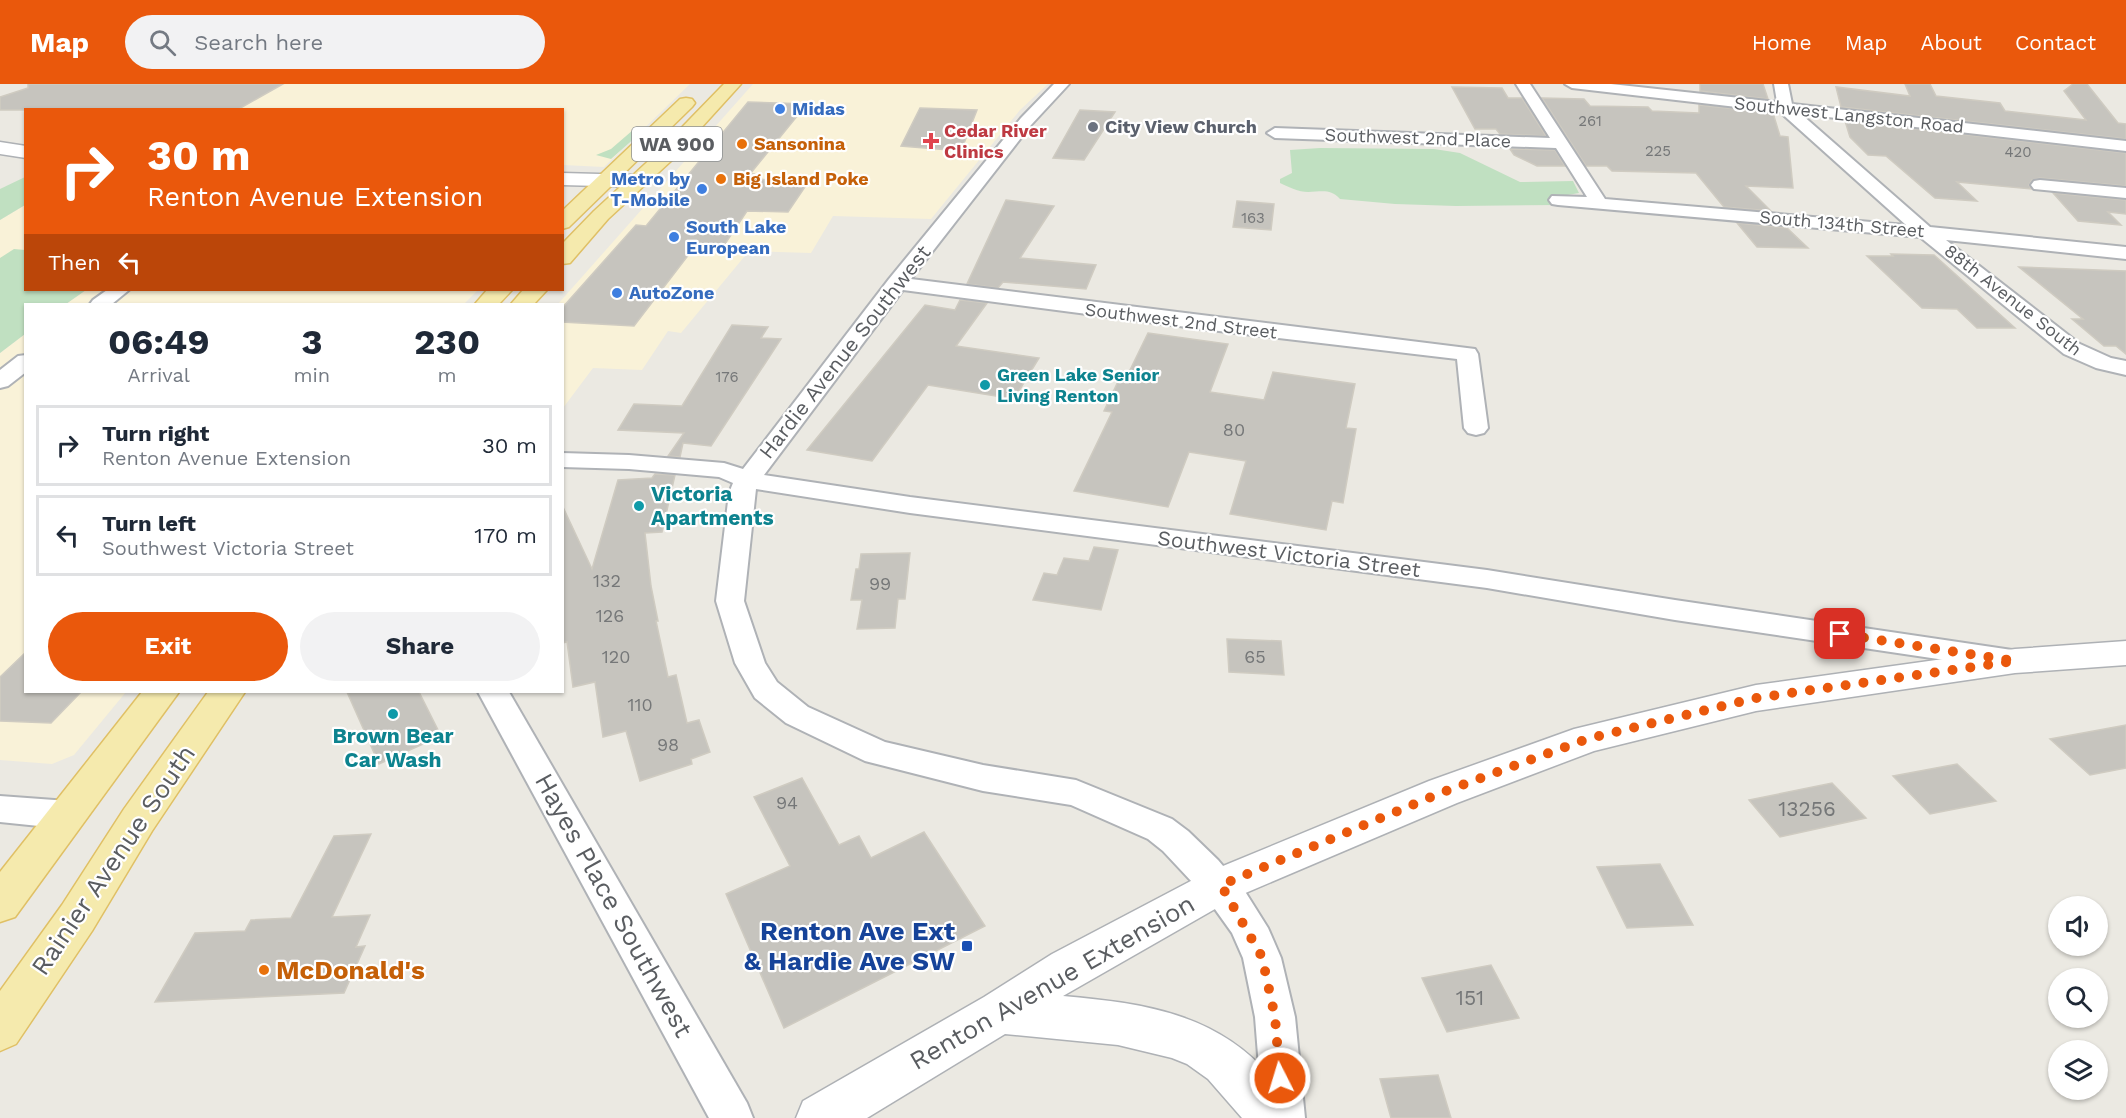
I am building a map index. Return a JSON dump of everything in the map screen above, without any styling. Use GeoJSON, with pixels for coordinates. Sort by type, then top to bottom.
{"type":"FeatureCollection","features":[{"type":"Feature","properties":{"kind":"main road","name":"WA 900"},"geometry":{"type":"LineString","coordinates":[[564,179],[637,181],[664,158],[733,84]]}},
{"type":"Feature","properties":{"kind":"main road"},"geometry":{"type":"LineString","coordinates":[[564,221],[701,89]]}},
{"type":"Feature","properties":{"kind":"main road"},"geometry":{"type":"LineString","coordinates":[[0,148],[24,152]]}},
{"type":"Feature","properties":{"kind":"main road"},"geometry":{"type":"LineString","coordinates":[[0,159],[24,160]]}},
{"type":"Feature","properties":{"kind":"main road"},"geometry":{"type":"LineString","coordinates":[[564,256],[608,208],[637,181]]}},
{"type":"Feature","properties":{"kind":"main road"},"geometry":{"type":"LineString","coordinates":[[487,303],[499,291]]}},
{"type":"Feature","properties":{"kind":"main road"},"geometry":{"type":"LineString","coordinates":[[523,303],[534,291]]}},
{"type":"Feature","properties":{"kind":"main road","name":"Renton Avenue Extension"},"geometry":{"type":"LineString","coordinates":[[822,1118],[1000,1012],[1068,968],[1221,885],[1443,792],[1587,739],[1756,698],[2015,661],[2126,653]]}},
{"type":"Feature","properties":{"kind":"main road"},"geometry":{"type":"LineString","coordinates":[[0,904],[160,693]]}},
{"type":"Feature","properties":{"kind":"main road","name":"Rainier Avenue South"},"geometry":{"type":"LineString","coordinates":[[0,1029],[77,918],[138,820],[225,693]]}},
{"type":"Feature","properties":{"kind":"main road"},"geometry":{"type":"LineString","coordinates":[[1000,1012],[1140,1027],[1183,1037],[1224,1062],[1274,1118]]}},
{"type":"Feature","properties":{"kind":"street","name":"Hardie Avenue Southwest"},"geometry":{"type":"LineString","coordinates":[[1062,84],[1030,116],[1009,146],[896,283],[747,480],[742,493],[730,601],[750,663],[765,690],[797,715],[877,752],[983,778],[1076,793],[1160,829],[1221,885],[1262,957],[1275,1017],[1284,1118]]}},
{"type":"Feature","properties":{"kind":"street"},"geometry":{"type":"LineString","coordinates":[[1523,84],[1599,203]]}},
{"type":"Feature","properties":{"kind":"street","name":"Southwest Langston Road"},"geometry":{"type":"LineString","coordinates":[[1572,84],[1643,88],[1785,108],[2126,146]]}},
{"type":"Feature","properties":{"kind":"street"},"geometry":{"type":"LineString","coordinates":[[1781,84],[1785,108]]}},
{"type":"Feature","properties":{"kind":"street","name":"88th Avenue South"},"geometry":{"type":"LineString","coordinates":[[1785,108],[1925,232],[2072,349],[2104,363],[2126,368]]}},
{"type":"Feature","properties":{"kind":"street","name":"Southwest 2nd Place"},"geometry":{"type":"LineString","coordinates":[[1275,133],[1561,143]]}},
{"type":"Feature","properties":{"kind":"street"},"geometry":{"type":"LineString","coordinates":[[2040,185],[2126,193]]}},
{"type":"Feature","properties":{"kind":"street","name":"South 134th Street"},"geometry":{"type":"LineString","coordinates":[[1558,200],[1925,232],[2126,254]]}},
{"type":"Feature","properties":{"kind":"street","name":"Southwest 2nd Street"},"geometry":{"type":"LineString","coordinates":[[896,283],[1151,317],[1467,354],[1476,428]]}},
{"type":"Feature","properties":{"kind":"street"},"geometry":{"type":"LineString","coordinates":[[101,303],[118,291]]}},
{"type":"Feature","properties":{"kind":"street"},"geometry":{"type":"LineString","coordinates":[[0,381],[24,363]]}},
{"type":"Feature","properties":{"kind":"street","name":"Southwest Victoria Street"},"geometry":{"type":"LineString","coordinates":[[564,460],[629,462],[724,470],[747,480],[910,505],[1487,579],[2015,661]]}},
{"type":"Feature","properties":{"kind":"street","name":"Hayes Place Southwest"},"geometry":{"type":"LineString","coordinates":[[495,693],[732,1118]]}},
{"type":"Feature","properties":{"kind":"street"},"geometry":{"type":"LineString","coordinates":[[0,809],[68,815]]}},
{"type":"Feature","properties":{"kind":"shaded area"},"geometry":{"type":"Polygon","coordinates":[[[167,84],[690,84],[604,167],[564,165],[564,108],[122,108],[167,84]]]}},
{"type":"Feature","properties":{"kind":"shaded area"},"geometry":{"type":"Polygon","coordinates":[[[753,84],[1048,84],[1020,110],[931,219],[833,216],[811,253],[749,251],[681,333],[668,331],[642,370],[593,368],[564,407],[564,303],[559,303],[753,84]]]}},
{"type":"Feature","properties":{"kind":"shaded area"},"geometry":{"type":"Polygon","coordinates":[[[24,206],[24,278],[0,277],[0,220],[24,206]]]}},
{"type":"Feature","properties":{"kind":"shaded area"},"geometry":{"type":"Polygon","coordinates":[[[85,291],[477,291],[465,303],[67,303],[85,291]]]}},
{"type":"Feature","properties":{"kind":"shaded area"},"geometry":{"type":"Polygon","coordinates":[[[24,335],[24,693],[125,693],[74,755],[52,764],[0,760],[0,353],[24,335]]]}},
{"type":"Feature","properties":{"kind":"green space"},"geometry":{"type":"Polygon","coordinates":[[[640,127],[646,128],[611,159],[596,155],[611,149],[633,130],[640,127]]]}},
{"type":"Feature","properties":{"kind":"green space"},"geometry":{"type":"Polygon","coordinates":[[[1434,149],[1460,153],[1520,182],[1573,181],[1579,193],[1556,197],[1560,205],[1395,204],[1340,199],[1329,192],[1301,191],[1280,183],[1280,179],[1292,173],[1290,150],[1434,149]]]}},
{"type":"Feature","properties":{"kind":"green space"},"geometry":{"type":"Polygon","coordinates":[[[24,177],[24,206],[0,220],[0,189],[24,177]]]}},
{"type":"Feature","properties":{"kind":"green space"},"geometry":{"type":"Polygon","coordinates":[[[14,249],[24,250],[24,291],[85,291],[67,303],[24,303],[24,335],[0,353],[0,258],[14,249]]]}},
{"type":"Feature","properties":{"kind":"building"},"geometry":{"type":"Polygon","coordinates":[[[28,84],[283,84],[241,108],[24,108],[24,110],[0,110],[0,97],[28,88],[28,84]]]}},
{"type":"Feature","properties":{"kind":"building"},"geometry":{"type":"Polygon","coordinates":[[[1700,84],[1763,84],[1768,99],[1700,91],[1700,84]]]}},
{"type":"Feature","properties":{"kind":"building"},"geometry":{"type":"Polygon","coordinates":[[[1905,84],[1930,84],[1936,96],[2000,103],[2005,111],[2086,120],[2064,91],[2073,84],[2087,84],[2118,123],[2126,124],[2126,139],[1841,107],[1836,87],[1910,96],[1905,84]]]}},
{"type":"Feature","properties":{"kind":"building"},"geometry":{"type":"Polygon","coordinates":[[[1452,87],[1502,88],[1508,98],[1522,98],[1546,136],[1500,134],[1496,129],[1475,129],[1452,87]]]}},
{"type":"Feature","properties":{"kind":"building"},"geometry":{"type":"Polygon","coordinates":[[[1542,98],[1584,99],[1590,106],[1648,107],[1652,111],[1699,113],[1699,105],[1773,113],[1780,136],[1788,137],[1793,188],[1746,186],[1771,211],[1724,207],[1696,173],[1612,171],[1607,166],[1586,166],[1542,98]]]}},
{"type":"Feature","properties":{"kind":"building"},"geometry":{"type":"Polygon","coordinates":[[[748,102],[807,104],[750,174],[754,174],[751,179],[809,181],[788,212],[747,211],[721,250],[693,249],[634,326],[564,322],[564,306],[636,225],[646,226],[748,102]]]}},
{"type":"Feature","properties":{"kind":"building"},"geometry":{"type":"Polygon","coordinates":[[[920,108],[977,110],[961,151],[901,146],[920,108]]]}},
{"type":"Feature","properties":{"kind":"building"},"geometry":{"type":"Polygon","coordinates":[[[1080,110],[1115,112],[1084,160],[1053,158],[1080,110]]]}},
{"type":"Feature","properties":{"kind":"building"},"geometry":{"type":"Polygon","coordinates":[[[1845,121],[2126,153],[2126,186],[2040,178],[2032,180],[2029,185],[2031,189],[1957,182],[1977,201],[1935,198],[1886,156],[1868,155],[1850,137],[1845,121]]]}},
{"type":"Feature","properties":{"kind":"building"},"geometry":{"type":"Polygon","coordinates":[[[1510,149],[1555,150],[1565,166],[1537,166],[1514,155],[1510,149]]]}},
{"type":"Feature","properties":{"kind":"building"},"geometry":{"type":"Polygon","coordinates":[[[2053,193],[2126,200],[2126,214],[2108,212],[2121,225],[2078,221],[2053,193]]]}},
{"type":"Feature","properties":{"kind":"building"},"geometry":{"type":"Polygon","coordinates":[[[1006,200],[1054,206],[1020,258],[1096,265],[1086,289],[1003,282],[998,288],[967,284],[1006,200]]]}},
{"type":"Feature","properties":{"kind":"building"},"geometry":{"type":"Polygon","coordinates":[[[1237,201],[1274,204],[1271,230],[1233,227],[1237,201]]]}},
{"type":"Feature","properties":{"kind":"building"},"geometry":{"type":"Polygon","coordinates":[[[1737,223],[1787,228],[1808,248],[1757,247],[1737,223]]]}},
{"type":"Feature","properties":{"kind":"building"},"geometry":{"type":"Polygon","coordinates":[[[1891,254],[1934,255],[2015,328],[1977,328],[1957,309],[1922,308],[1867,256],[1893,256],[1891,254]]]}},
{"type":"Feature","properties":{"kind":"building"},"geometry":{"type":"Polygon","coordinates":[[[2019,267],[2126,271],[2126,354],[2116,346],[2104,346],[2072,319],[2083,319],[2019,267]]]}},
{"type":"Feature","properties":{"kind":"building","name":"Green Lake Senior Living Renton"},"geometry":{"type":"Polygon","coordinates":[[[960,300],[987,303],[956,346],[1039,358],[1014,399],[928,385],[872,461],[807,450],[925,305],[955,310],[960,300]]]}},
{"type":"Feature","properties":{"kind":"building"},"geometry":{"type":"Polygon","coordinates":[[[732,325],[768,327],[761,338],[781,339],[711,446],[683,443],[680,457],[668,456],[684,433],[618,430],[634,404],[682,406],[732,325]]]}},
{"type":"Feature","properties":{"kind":"building"},"geometry":{"type":"Polygon","coordinates":[[[1148,333],[1228,344],[1210,392],[1264,400],[1273,372],[1355,384],[1346,428],[1356,429],[1343,503],[1332,501],[1326,530],[1230,514],[1246,461],[1189,452],[1168,507],[1074,491],[1112,412],[1104,411],[1123,371],[1129,372],[1148,333]]]}},
{"type":"Feature","properties":{"kind":"building"},"geometry":{"type":"Polygon","coordinates":[[[655,474],[675,475],[662,532],[645,533],[651,586],[658,621],[656,621],[668,677],[676,675],[687,723],[699,720],[710,752],[691,759],[692,764],[640,781],[626,731],[603,737],[595,682],[573,687],[567,642],[564,643],[564,509],[592,569],[618,480],[652,478],[655,474]]]}},
{"type":"Feature","properties":{"kind":"building"},"geometry":{"type":"Polygon","coordinates":[[[1094,547],[1118,550],[1101,610],[1033,600],[1044,573],[1057,575],[1064,558],[1089,561],[1094,547]]]}},
{"type":"Feature","properties":{"kind":"building"},"geometry":{"type":"Polygon","coordinates":[[[910,553],[905,599],[898,599],[895,628],[857,629],[862,600],[851,600],[861,554],[910,553]]]}},
{"type":"Feature","properties":{"kind":"building"},"geometry":{"type":"Polygon","coordinates":[[[1227,639],[1281,641],[1284,675],[1229,672],[1227,639]]]}},
{"type":"Feature","properties":{"kind":"building"},"geometry":{"type":"Polygon","coordinates":[[[24,654],[24,693],[80,693],[51,723],[0,721],[0,677],[24,654]]]}},
{"type":"Feature","properties":{"kind":"building","name":"Brown Bear Car Wash"},"geometry":{"type":"Polygon","coordinates":[[[347,693],[420,693],[441,736],[379,764],[347,693]]]}},
{"type":"Feature","properties":{"kind":"building"},"geometry":{"type":"Polygon","coordinates":[[[2126,725],[2126,768],[2090,775],[2050,739],[2126,725]]]}},
{"type":"Feature","properties":{"kind":"building"},"geometry":{"type":"Polygon","coordinates":[[[1957,764],[1996,801],[1930,814],[1893,776],[1957,764]]]}},
{"type":"Feature","properties":{"kind":"building"},"geometry":{"type":"Polygon","coordinates":[[[802,778],[839,845],[859,836],[871,858],[924,832],[985,926],[784,1028],[726,894],[790,866],[754,797],[802,778]]]}},
{"type":"Feature","properties":{"kind":"building"},"geometry":{"type":"Polygon","coordinates":[[[1832,783],[1866,818],[1780,837],[1749,800],[1832,783]]]}},
{"type":"Feature","properties":{"kind":"building","name":"McDonald's"},"geometry":{"type":"Polygon","coordinates":[[[371,834],[332,917],[370,915],[356,947],[365,946],[344,993],[155,1002],[195,933],[245,931],[251,920],[291,918],[334,836],[371,834]]]}},
{"type":"Feature","properties":{"kind":"building"},"geometry":{"type":"Polygon","coordinates":[[[1660,864],[1693,925],[1627,928],[1597,867],[1660,864]]]}},
{"type":"Feature","properties":{"kind":"building"},"geometry":{"type":"Polygon","coordinates":[[[1491,965],[1519,1018],[1447,1032],[1422,978],[1491,965]]]}},
{"type":"Feature","properties":{"kind":"building"},"geometry":{"type":"Polygon","coordinates":[[[1438,1075],[1451,1118],[1391,1118],[1380,1079],[1438,1075]]]}},
{"type":"Feature","properties":{"kind":"place","name":"Midas"},"geometry":{"type":"Point","coordinates":[780,109]}},
{"type":"Feature","properties":{"kind":"place","name":"City View Church"},"geometry":{"type":"Point","coordinates":[1093,127]}},
{"type":"Feature","properties":{"kind":"place","name":"Cedar River Clinics"},"geometry":{"type":"Point","coordinates":[931,141]}},
{"type":"Feature","properties":{"kind":"place","name":"Sansonina"},"geometry":{"type":"Point","coordinates":[742,144]}},
{"type":"Feature","properties":{"kind":"place","name":"Big Island Poke"},"geometry":{"type":"Point","coordinates":[721,179]}},
{"type":"Feature","properties":{"kind":"place","name":"Metro by T-Mobile"},"geometry":{"type":"Point","coordinates":[702,189]}},
{"type":"Feature","properties":{"kind":"place","name":"South Lake European"},"geometry":{"type":"Point","coordinates":[674,237]}},
{"type":"Feature","properties":{"kind":"place","name":"AutoZone"},"geometry":{"type":"Point","coordinates":[617,293]}},
{"type":"Feature","properties":{"kind":"place","name":"Green Lake Senior Living Renton"},"geometry":{"type":"Point","coordinates":[985,385]}},
{"type":"Feature","properties":{"kind":"place","name":"Victoria Apartments"},"geometry":{"type":"Point","coordinates":[639,506]}},
{"type":"Feature","properties":{"kind":"place","name":"Brown Bear Car Wash"},"geometry":{"type":"Point","coordinates":[393,714]}},
{"type":"Feature","properties":{"kind":"place","name":"Renton Ave Ext & Hardie Ave SW"},"geometry":{"type":"Point","coordinates":[967,946]}},
{"type":"Feature","properties":{"kind":"place","name":"McDonald's"},"geometry":{"type":"Point","coordinates":[264,970]}},
{"type":"Feature","properties":{"kind":"route"},"geometry":{"type":"LineString","coordinates":[[1280,1078],[1275,1017],[1262,957],[1221,885],[1443,792],[1587,739],[1756,698],[2015,661],[1840,634]]}}]}
